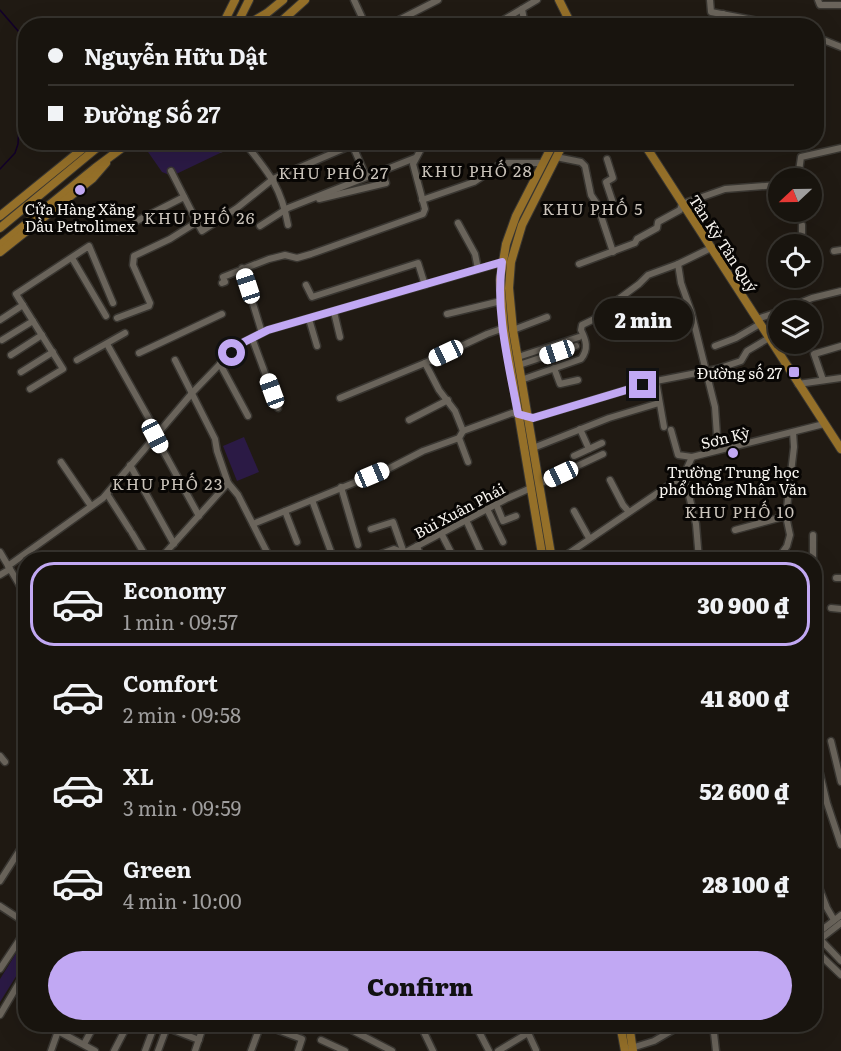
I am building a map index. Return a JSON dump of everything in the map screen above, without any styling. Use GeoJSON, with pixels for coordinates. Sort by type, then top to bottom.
{"type":"FeatureCollection","features":[{"type":"Feature","properties":{"kind":"main road"},"geometry":{"type":"LineString","coordinates":[[226,18],[235,0]]}},
{"type":"Feature","properties":{"kind":"main road"},"geometry":{"type":"LineString","coordinates":[[240,18],[249,0]]}},
{"type":"Feature","properties":{"kind":"main road"},"geometry":{"type":"LineString","coordinates":[[259,18],[284,0]]}},
{"type":"Feature","properties":{"kind":"main road"},"geometry":{"type":"LineString","coordinates":[[558,0],[568,18]]}},
{"type":"Feature","properties":{"kind":"main road"},"geometry":{"type":"LineString","coordinates":[[284,18],[300,1]]}},
{"type":"Feature","properties":{"kind":"main road"},"geometry":{"type":"LineString","coordinates":[[0,216],[81,150]]}},
{"type":"Feature","properties":{"kind":"main road"},"geometry":{"type":"LineString","coordinates":[[0,228],[94,150]]}},
{"type":"Feature","properties":{"kind":"main road"},"geometry":{"type":"LineString","coordinates":[[0,245],[119,150]]}},
{"type":"Feature","properties":{"kind":"main road"},"geometry":{"type":"LineString","coordinates":[[542,552],[501,301],[502,262],[516,216],[550,150]]}},
{"type":"Feature","properties":{"kind":"main road"},"geometry":{"type":"LineString","coordinates":[[551,552],[513,330],[509,288],[514,249],[529,208],[560,150]]}},
{"type":"Feature","properties":{"kind":"main road","name":"Tân Kỳ Tân Quý"},"geometry":{"type":"LineString","coordinates":[[648,150],[768,337]]}},
{"type":"Feature","properties":{"kind":"main road"},"geometry":{"type":"LineString","coordinates":[[0,252],[93,178],[110,157]]}},
{"type":"Feature","properties":{"kind":"main road"},"geometry":{"type":"LineString","coordinates":[[17,202],[33,201]]}},
{"type":"Feature","properties":{"kind":"main road","name":"Tân Kỳ Tân Quý"},"geometry":{"type":"LineString","coordinates":[[779,354],[841,449]]}},
{"type":"Feature","properties":{"kind":"main road"},"geometry":{"type":"LineString","coordinates":[[623,1032],[629,1050]]}},
{"type":"Feature","properties":{"kind":"main road"},"geometry":{"type":"LineString","coordinates":[[629,1032],[629,1050]]}},
{"type":"Feature","properties":{"kind":"street"},"geometry":{"type":"LineString","coordinates":[[354,0],[362,18]]}},
{"type":"Feature","properties":{"kind":"street"},"geometry":{"type":"LineString","coordinates":[[403,18],[438,0]]}},
{"type":"Feature","properties":{"kind":"street"},"geometry":{"type":"LineString","coordinates":[[507,18],[537,0]]}},
{"type":"Feature","properties":{"kind":"street"},"geometry":{"type":"LineString","coordinates":[[710,0],[711,12],[743,18]]}},
{"type":"Feature","properties":{"kind":"street"},"geometry":{"type":"LineString","coordinates":[[818,2],[841,5]]}},
{"type":"Feature","properties":{"kind":"street"},"geometry":{"type":"LineString","coordinates":[[522,9],[524,18]]}},
{"type":"Feature","properties":{"kind":"street"},"geometry":{"type":"LineString","coordinates":[[722,18],[723,14]]}},
{"type":"Feature","properties":{"kind":"street"},"geometry":{"type":"LineString","coordinates":[[824,40],[841,47]]}},
{"type":"Feature","properties":{"kind":"street"},"geometry":{"type":"LineString","coordinates":[[799,168],[801,157],[841,148]]}},
{"type":"Feature","properties":{"kind":"street"},"geometry":{"type":"LineString","coordinates":[[250,150],[273,179],[288,225]]}},
{"type":"Feature","properties":{"kind":"street"},"geometry":{"type":"LineString","coordinates":[[171,171],[202,231],[237,208],[273,179],[338,150]]}},
{"type":"Feature","properties":{"kind":"street"},"geometry":{"type":"LineString","coordinates":[[354,150],[366,176]]}},
{"type":"Feature","properties":{"kind":"street"},"geometry":{"type":"LineString","coordinates":[[222,283],[225,282],[223,277],[269,258],[285,255],[297,258],[311,255],[424,212],[413,167],[420,150]]}},
{"type":"Feature","properties":{"kind":"street"},"geometry":{"type":"LineString","coordinates":[[556,157],[581,162],[585,166],[591,195],[597,204],[598,213],[613,252]]}},
{"type":"Feature","properties":{"kind":"street"},"geometry":{"type":"LineString","coordinates":[[260,226],[285,210],[415,158]]}},
{"type":"Feature","properties":{"kind":"street"},"geometry":{"type":"LineString","coordinates":[[598,213],[614,206],[606,182],[613,178],[607,159]]}},
{"type":"Feature","properties":{"kind":"street"},"geometry":{"type":"LineString","coordinates":[[422,200],[474,182],[503,162],[543,163]]}},
{"type":"Feature","properties":{"kind":"street"},"geometry":{"type":"LineString","coordinates":[[301,203],[386,183],[381,170]]}},
{"type":"Feature","properties":{"kind":"street"},"geometry":{"type":"LineString","coordinates":[[579,264],[635,243],[637,239],[657,228],[657,222],[680,210],[682,204],[725,189],[768,186]]}},
{"type":"Feature","properties":{"kind":"street"},"geometry":{"type":"LineString","coordinates":[[117,231],[184,197]]}},
{"type":"Feature","properties":{"kind":"street"},"geometry":{"type":"LineString","coordinates":[[117,318],[149,306],[150,303],[133,265],[134,256],[170,239],[197,222]]}},
{"type":"Feature","properties":{"kind":"street"},"geometry":{"type":"LineString","coordinates":[[458,223],[475,254],[478,269]]}},
{"type":"Feature","properties":{"kind":"street"},"geometry":{"type":"LineString","coordinates":[[802,225],[802,234]]}},
{"type":"Feature","properties":{"kind":"street"},"geometry":{"type":"LineString","coordinates":[[30,388],[63,369],[16,294],[89,246],[112,303]]}},
{"type":"Feature","properties":{"kind":"street"},"geometry":{"type":"LineString","coordinates":[[521,380],[581,359],[586,342],[581,330],[582,325],[616,305],[648,275],[711,248]]}},
{"type":"Feature","properties":{"kind":"street"},"geometry":{"type":"LineString","coordinates":[[72,258],[106,316]]}},
{"type":"Feature","properties":{"kind":"street"},"geometry":{"type":"LineString","coordinates":[[30,552],[106,494],[193,392],[244,342],[262,333],[502,262]]}},
{"type":"Feature","properties":{"kind":"street"},"geometry":{"type":"LineString","coordinates":[[306,285],[312,297],[418,263],[425,285]]}},
{"type":"Feature","properties":{"kind":"street"},"geometry":{"type":"LineString","coordinates":[[678,264],[681,283],[691,311],[715,407],[718,450]]}},
{"type":"Feature","properties":{"kind":"street"},"geometry":{"type":"LineString","coordinates":[[242,268],[262,333]]}},
{"type":"Feature","properties":{"kind":"street"},"geometry":{"type":"LineString","coordinates":[[807,300],[841,291]]}},
{"type":"Feature","properties":{"kind":"street"},"geometry":{"type":"LineString","coordinates":[[447,314],[501,301]]}},
{"type":"Feature","properties":{"kind":"street"},"geometry":{"type":"LineString","coordinates":[[0,320],[23,305]]}},
{"type":"Feature","properties":{"kind":"street"},"geometry":{"type":"LineString","coordinates":[[334,312],[340,337]]}},
{"type":"Feature","properties":{"kind":"street"},"geometry":{"type":"LineString","coordinates":[[139,353],[222,314]]}},
{"type":"Feature","properties":{"kind":"street"},"geometry":{"type":"LineString","coordinates":[[513,330],[547,317]]}},
{"type":"Feature","properties":{"kind":"street"},"geometry":{"type":"LineString","coordinates":[[716,346],[736,338],[768,317]]}},
{"type":"Feature","properties":{"kind":"street"},"geometry":{"type":"LineString","coordinates":[[309,319],[317,346]]}},
{"type":"Feature","properties":{"kind":"street"},"geometry":{"type":"LineString","coordinates":[[2,340],[33,321]]}},
{"type":"Feature","properties":{"kind":"street"},"geometry":{"type":"LineString","coordinates":[[340,398],[504,328]]}},
{"type":"Feature","properties":{"kind":"street"},"geometry":{"type":"LineString","coordinates":[[78,360],[125,333]]}},
{"type":"Feature","properties":{"kind":"street"},"geometry":{"type":"LineString","coordinates":[[11,356],[42,335]]}},
{"type":"Feature","properties":{"kind":"street"},"geometry":{"type":"LineString","coordinates":[[518,361],[579,337]]}},
{"type":"Feature","properties":{"kind":"street"},"geometry":{"type":"LineString","coordinates":[[252,338],[278,408]]}},
{"type":"Feature","properties":{"kind":"street"},"geometry":{"type":"LineString","coordinates":[[253,524],[459,438],[463,431],[512,413],[533,418],[656,381],[741,361],[747,351],[768,339]]}},
{"type":"Feature","properties":{"kind":"street"},"geometry":{"type":"LineString","coordinates":[[107,344],[199,516]]}},
{"type":"Feature","properties":{"kind":"street"},"geometry":{"type":"LineString","coordinates":[[518,361],[576,346]]}},
{"type":"Feature","properties":{"kind":"street"},"geometry":{"type":"LineString","coordinates":[[823,380],[814,354],[841,346]]}},
{"type":"Feature","properties":{"kind":"street"},"geometry":{"type":"LineString","coordinates":[[21,372],[52,352]]}},
{"type":"Feature","properties":{"kind":"street"},"geometry":{"type":"LineString","coordinates":[[175,360],[215,439],[228,483],[238,495],[266,552]]}},
{"type":"Feature","properties":{"kind":"street"},"geometry":{"type":"LineString","coordinates":[[425,363],[439,390],[448,400],[463,431]]}},
{"type":"Feature","properties":{"kind":"street"},"geometry":{"type":"LineString","coordinates":[[220,364],[248,416]]}},
{"type":"Feature","properties":{"kind":"street"},"geometry":{"type":"LineString","coordinates":[[554,368],[560,384],[578,380]]}},
{"type":"Feature","properties":{"kind":"street"},"geometry":{"type":"LineString","coordinates":[[798,384],[841,378]]}},
{"type":"Feature","properties":{"kind":"street"},"geometry":{"type":"LineString","coordinates":[[656,381],[659,403],[678,455],[692,457]]}},
{"type":"Feature","properties":{"kind":"street"},"geometry":{"type":"LineString","coordinates":[[409,420],[448,400]]}},
{"type":"Feature","properties":{"kind":"street"},"geometry":{"type":"LineString","coordinates":[[533,448],[609,418],[659,403]]}},
{"type":"Feature","properties":{"kind":"street","name":"Sơn Kỳ"},"geometry":{"type":"LineString","coordinates":[[684,475],[692,457],[824,424]]}},
{"type":"Feature","properties":{"kind":"street"},"geometry":{"type":"LineString","coordinates":[[580,429],[589,449]]}},
{"type":"Feature","properties":{"kind":"street"},"geometry":{"type":"LineString","coordinates":[[783,552],[790,535],[786,516],[794,447],[793,432]]}},
{"type":"Feature","properties":{"kind":"street"},"geometry":{"type":"LineString","coordinates":[[459,438],[468,462]]}},
{"type":"Feature","properties":{"kind":"street"},"geometry":{"type":"LineString","coordinates":[[574,456],[602,442]]}},
{"type":"Feature","properties":{"kind":"street"},"geometry":{"type":"LineString","coordinates":[[539,484],[603,454]]}},
{"type":"Feature","properties":{"kind":"street"},"geometry":{"type":"LineString","coordinates":[[61,462],[91,506]]}},
{"type":"Feature","properties":{"kind":"street"},"geometry":{"type":"LineString","coordinates":[[130,465],[174,543]]}},
{"type":"Feature","properties":{"kind":"street"},"geometry":{"type":"LineString","coordinates":[[569,552],[684,475],[696,524],[698,552]]}},
{"type":"Feature","properties":{"kind":"street"},"geometry":{"type":"LineString","coordinates":[[610,480],[629,512]]}},
{"type":"Feature","properties":{"kind":"street"},"geometry":{"type":"LineString","coordinates":[[166,552],[228,483]]}},
{"type":"Feature","properties":{"kind":"street"},"geometry":{"type":"LineString","coordinates":[[341,487],[358,545]]}},
{"type":"Feature","properties":{"kind":"street","name":"Bùi Xuân Phái"},"geometry":{"type":"LineString","coordinates":[[406,552],[487,508],[531,488]]}},
{"type":"Feature","properties":{"kind":"street"},"geometry":{"type":"LineString","coordinates":[[106,494],[143,552]]}},
{"type":"Feature","properties":{"kind":"street"},"geometry":{"type":"LineString","coordinates":[[312,500],[332,552]]}},
{"type":"Feature","properties":{"kind":"street"},"geometry":{"type":"LineString","coordinates":[[496,504],[503,520],[516,516]]}},
{"type":"Feature","properties":{"kind":"street"},"geometry":{"type":"LineString","coordinates":[[487,508],[503,542]]}},
{"type":"Feature","properties":{"kind":"street"},"geometry":{"type":"LineString","coordinates":[[285,511],[297,542]]}},
{"type":"Feature","properties":{"kind":"street"},"geometry":{"type":"LineString","coordinates":[[574,511],[589,538]]}},
{"type":"Feature","properties":{"kind":"street"},"geometry":{"type":"LineString","coordinates":[[735,530],[786,516]]}},
{"type":"Feature","properties":{"kind":"street"},"geometry":{"type":"LineString","coordinates":[[466,520],[481,552]]}},
{"type":"Feature","properties":{"kind":"street"},"geometry":{"type":"LineString","coordinates":[[371,529],[393,522],[404,552]]}},
{"type":"Feature","properties":{"kind":"street"},"geometry":{"type":"LineString","coordinates":[[441,533],[451,552]]}},
{"type":"Feature","properties":{"kind":"street"},"geometry":{"type":"LineString","coordinates":[[813,535],[813,552]]}},
{"type":"Feature","properties":{"kind":"street"},"geometry":{"type":"LineString","coordinates":[[417,546],[419,552]]}},
{"type":"Feature","properties":{"kind":"street","name":"Bùi Xuân Phái"},"geometry":{"type":"LineString","coordinates":[[386,552],[394,549],[402,552]]}},
{"type":"Feature","properties":{"kind":"street"},"geometry":{"type":"LineString","coordinates":[[0,552],[18,583]]}},
{"type":"Feature","properties":{"kind":"street"},"geometry":{"type":"LineString","coordinates":[[0,575],[18,561]]}},
{"type":"Feature","properties":{"kind":"street"},"geometry":{"type":"LineString","coordinates":[[831,608],[841,609]]}},
{"type":"Feature","properties":{"kind":"street"},"geometry":{"type":"LineString","coordinates":[[831,741],[841,782]]}},
{"type":"Feature","properties":{"kind":"street"},"geometry":{"type":"LineString","coordinates":[[0,756],[5,762]]}},
{"type":"Feature","properties":{"kind":"street"},"geometry":{"type":"LineString","coordinates":[[822,782],[841,845]]}},
{"type":"Feature","properties":{"kind":"street"},"geometry":{"type":"LineString","coordinates":[[0,881],[18,854]]}},
{"type":"Feature","properties":{"kind":"street"},"geometry":{"type":"LineString","coordinates":[[822,895],[827,908],[838,921]]}},
{"type":"Feature","properties":{"kind":"street"},"geometry":{"type":"LineString","coordinates":[[0,906],[18,918]]}},
{"type":"Feature","properties":{"kind":"street"},"geometry":{"type":"LineString","coordinates":[[822,932],[838,921],[841,915]]}},
{"type":"Feature","properties":{"kind":"street"},"geometry":{"type":"LineString","coordinates":[[0,969],[18,942]]}},
{"type":"Feature","properties":{"kind":"street"},"geometry":{"type":"LineString","coordinates":[[822,942],[841,961]]}},
{"type":"Feature","properties":{"kind":"street"},"geometry":{"type":"LineString","coordinates":[[822,957],[841,975]]}},
{"type":"Feature","properties":{"kind":"street"},"geometry":{"type":"LineString","coordinates":[[0,1015],[18,985]]}},
{"type":"Feature","properties":{"kind":"street"},"geometry":{"type":"LineString","coordinates":[[51,1051],[58,1032]]}},
{"type":"Feature","properties":{"kind":"street"},"geometry":{"type":"LineString","coordinates":[[60,1032],[96,1051]]}},
{"type":"Feature","properties":{"kind":"street"},"geometry":{"type":"LineString","coordinates":[[84,1044],[91,1032]]}},
{"type":"Feature","properties":{"kind":"street"},"geometry":{"type":"LineString","coordinates":[[114,1051],[124,1032]]}},
{"type":"Feature","properties":{"kind":"street"},"geometry":{"type":"LineString","coordinates":[[145,1051],[153,1032]]}},
{"type":"Feature","properties":{"kind":"street"},"geometry":{"type":"LineString","coordinates":[[158,1051],[166,1032]]}},
{"type":"Feature","properties":{"kind":"street"},"geometry":{"type":"LineString","coordinates":[[180,1032],[199,1040]]}},
{"type":"Feature","properties":{"kind":"street"},"geometry":{"type":"LineString","coordinates":[[195,1051],[202,1032]]}},
{"type":"Feature","properties":{"kind":"street"},"geometry":{"type":"LineString","coordinates":[[251,1051],[258,1032]]}},
{"type":"Feature","properties":{"kind":"street"},"geometry":{"type":"LineString","coordinates":[[283,1032],[302,1039],[298,1051]]}},
{"type":"Feature","properties":{"kind":"street"},"geometry":{"type":"LineString","coordinates":[[356,1032],[392,1051]]}},
{"type":"Feature","properties":{"kind":"street"},"geometry":{"type":"LineString","coordinates":[[424,1032],[433,1051]]}},
{"type":"Feature","properties":{"kind":"street"},"geometry":{"type":"LineString","coordinates":[[479,1032],[489,1051]]}},
{"type":"Feature","properties":{"kind":"street"},"geometry":{"type":"LineString","coordinates":[[629,1050],[654,1041],[669,1032]]}},
{"type":"Feature","properties":{"kind":"street"},"geometry":{"type":"LineString","coordinates":[[713,1032],[716,1051]]}},
{"type":"Feature","properties":{"kind":"street"},"geometry":{"type":"LineString","coordinates":[[498,1051],[528,1033],[536,1050]]}},
{"type":"Feature","properties":{"kind":"street"},"geometry":{"type":"LineString","coordinates":[[321,1040],[345,1051]]}},
{"type":"Feature","properties":{"kind":"street"},"geometry":{"type":"LineString","coordinates":[[373,1051],[377,1043]]}},
{"type":"Feature","properties":{"kind":"shaded area"},"geometry":{"type":"Polygon","coordinates":[[[147,150],[226,150],[172,176],[162,172],[147,150]]]}},
{"type":"Feature","properties":{"kind":"shaded area"},"geometry":{"type":"Polygon","coordinates":[[[244,437],[259,472],[237,481],[223,446],[244,437]]]}},
{"type":"Feature","properties":{"kind":"shaded area"},"geometry":{"type":"Polygon","coordinates":[[[18,950],[18,973],[0,1002],[0,979],[18,950]]]}},
{"type":"Feature","properties":{"kind":"waterway"},"geometry":{"type":"LineString","coordinates":[[0,10],[18,31]]}},
{"type":"Feature","properties":{"kind":"waterway"},"geometry":{"type":"LineString","coordinates":[[0,169],[15,153],[18,144]]}},
{"type":"Feature","properties":{"kind":"place","name":"Cửa Hàng Xăng Dầu Petrolimex"},"geometry":{"type":"Point","coordinates":[80,190]}},
{"type":"Feature","properties":{"kind":"place","name":"Đường số 27"},"geometry":{"type":"Point","coordinates":[794,372]}},
{"type":"Feature","properties":{"kind":"place","name":"Trường Trung học phổ thông Nhân Văn"},"geometry":{"type":"Point","coordinates":[733,453]}},
{"type":"Feature","properties":{"kind":"district","name":"KHU PHỐ 28"},"geometry":{"type":"Point","coordinates":[477,170]}},
{"type":"Feature","properties":{"kind":"district","name":"KHU PHỐ 27"},"geometry":{"type":"Point","coordinates":[334,172]}},
{"type":"Feature","properties":{"kind":"district","name":"KHU PHỐ 5"},"geometry":{"type":"Point","coordinates":[593,208]}},
{"type":"Feature","properties":{"kind":"district","name":"KHU PHỐ 26"},"geometry":{"type":"Point","coordinates":[200,217]}},
{"type":"Feature","properties":{"kind":"district","name":"KHU PHỐ 23"},"geometry":{"type":"Point","coordinates":[168,483]}},
{"type":"Feature","properties":{"kind":"district","name":"KHU PHỐ 10"},"geometry":{"type":"Point","coordinates":[740,511]}},
{"type":"Feature","properties":{"kind":"route"},"geometry":{"type":"LineString","coordinates":[[232,353],[244,342],[268,330],[502,262],[500,290],[502,315],[518,414],[533,418],[643,385]]}}]}
